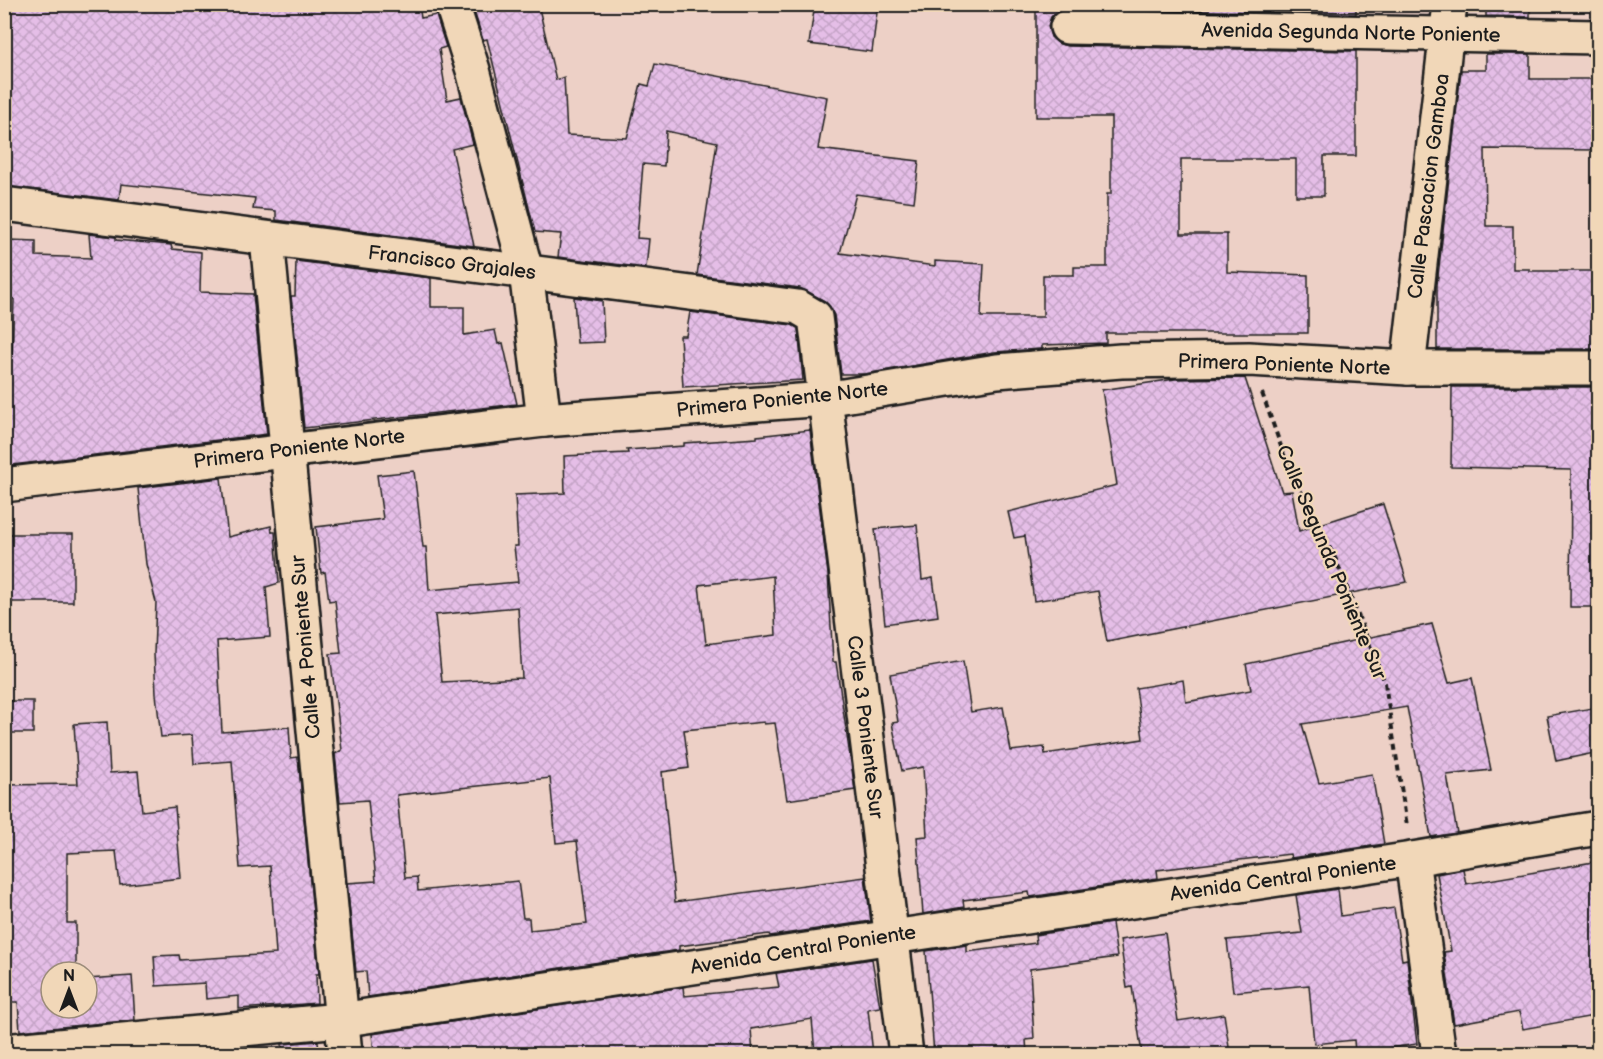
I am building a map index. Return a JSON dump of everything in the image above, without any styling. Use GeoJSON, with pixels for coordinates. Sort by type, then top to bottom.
{"type":"FeatureCollection","features":[{"type":"Feature","properties":{"kind":"street"},"geometry":{"type":"LineString","coordinates":[[452,4],[473,70],[526,271],[544,420]]}},
{"type":"Feature","properties":{"kind":"street","name":"Avenida Segunda Norte Poniente"},"geometry":{"type":"LineString","coordinates":[[1067,27],[1448,19],[1599,37]]}},
{"type":"Feature","properties":{"kind":"street","name":"Calle Pascacion Gamboa"},"geometry":{"type":"LineString","coordinates":[[1408,368],[1448,19]]}},
{"type":"Feature","properties":{"kind":"street","name":"Francisco Grajales"},"geometry":{"type":"LineString","coordinates":[[4,204],[798,307],[815,317],[825,399]]}},
{"type":"Feature","properties":{"kind":"street","name":"Calle 4 Poniente Sur"},"geometry":{"type":"LineString","coordinates":[[267,239],[345,1054]]}},
{"type":"Feature","properties":{"kind":"street","name":"Primera Poniente Norte"},"geometry":{"type":"LineString","coordinates":[[4,484],[544,420],[825,399],[997,371],[1121,361],[1249,359],[1408,368],[1599,368]]}},
{"type":"Feature","properties":{"kind":"street","name":"Calle 3 Poniente Sur"},"geometry":{"type":"LineString","coordinates":[[825,399],[906,1054]]}},
{"type":"Feature","properties":{"kind":"street","name":"Avenida Central Poniente"},"geometry":{"type":"LineString","coordinates":[[4,1051],[340,1020],[1599,828]]}},
{"type":"Feature","properties":{"kind":"street"},"geometry":{"type":"LineString","coordinates":[[1412,858],[1439,1054]]}},
{"type":"Feature","properties":{"kind":"path","name":"Calle Segunda Poniente Sur"},"geometry":{"type":"LineString","coordinates":[[1249,359],[1288,466],[1336,560],[1385,683],[1412,858]]}},
{"type":"Feature","properties":{"kind":"building"},"geometry":{"type":"Polygon","coordinates":[[[4,4],[118,11],[118,4],[419,4],[421,18],[436,15],[446,47],[439,49],[447,100],[461,97],[473,144],[452,149],[474,246],[276,220],[276,211],[253,209],[255,198],[121,184],[119,200],[4,186],[4,4]]]}},
{"type":"Feature","properties":{"kind":"building"},"geometry":{"type":"Polygon","coordinates":[[[476,4],[538,4],[556,80],[564,77],[567,135],[627,138],[641,84],[649,86],[655,64],[827,97],[818,149],[919,161],[914,202],[856,194],[840,253],[935,266],[935,261],[984,264],[981,317],[1043,317],[1043,275],[1074,275],[1074,267],[1107,267],[1107,194],[1111,194],[1111,117],[1036,117],[1036,4],[1356,4],[1356,14],[1067,8],[1057,11],[1051,17],[1048,26],[1051,37],[1067,46],[1356,51],[1356,156],[1324,156],[1324,196],[1296,196],[1296,159],[1181,159],[1181,234],[1227,234],[1227,272],[1308,275],[1308,333],[1106,333],[1106,343],[1042,345],[1042,349],[994,352],[865,374],[841,374],[834,315],[825,301],[800,288],[697,275],[717,142],[666,131],[664,166],[643,164],[637,238],[649,239],[646,268],[558,257],[561,234],[535,232],[487,39],[483,40],[473,8],[477,8],[476,4]]]}},
{"type":"Feature","properties":{"kind":"building"},"geometry":{"type":"Polygon","coordinates":[[[815,4],[878,4],[872,52],[809,44],[815,4]]]}},
{"type":"Feature","properties":{"kind":"building"},"geometry":{"type":"Polygon","coordinates":[[[1486,4],[1530,4],[1530,17],[1486,16],[1486,4]]]}},
{"type":"Feature","properties":{"kind":"building"},"geometry":{"type":"Polygon","coordinates":[[[1486,54],[1530,54],[1530,79],[1599,79],[1599,150],[1485,149],[1486,226],[1513,226],[1513,269],[1599,271],[1599,349],[1437,349],[1437,285],[1461,70],[1486,70],[1486,54]]]}},
{"type":"Feature","properties":{"kind":"building"},"geometry":{"type":"Polygon","coordinates":[[[89,234],[116,237],[116,240],[171,245],[172,249],[201,252],[200,292],[253,294],[267,434],[4,466],[4,354],[12,355],[14,299],[6,298],[8,240],[36,241],[36,256],[91,258],[89,234]]]}},
{"type":"Feature","properties":{"kind":"building"},"geometry":{"type":"Polygon","coordinates":[[[296,261],[431,278],[431,307],[464,307],[464,335],[495,330],[498,344],[503,343],[517,404],[304,428],[291,296],[295,296],[296,261]]]}},
{"type":"Feature","properties":{"kind":"building"},"geometry":{"type":"Polygon","coordinates":[[[574,297],[602,301],[604,342],[577,343],[574,297]]]}},
{"type":"Feature","properties":{"kind":"building"},"geometry":{"type":"Polygon","coordinates":[[[690,312],[792,325],[798,328],[803,380],[683,387],[680,336],[686,336],[690,312]]]}},
{"type":"Feature","properties":{"kind":"building"},"geometry":{"type":"Polygon","coordinates":[[[1245,378],[1282,492],[1292,491],[1299,531],[1383,504],[1407,582],[1107,642],[1098,591],[1034,601],[1025,536],[1014,538],[1008,512],[1117,485],[1102,390],[1175,379],[1245,378]]]}},
{"type":"Feature","properties":{"kind":"building"},"geometry":{"type":"Polygon","coordinates":[[[1452,387],[1599,387],[1599,607],[1570,607],[1571,470],[1451,467],[1452,387]]]}},
{"type":"Feature","properties":{"kind":"building"},"geometry":{"type":"Polygon","coordinates":[[[810,430],[828,574],[833,662],[836,662],[855,790],[787,800],[775,723],[764,724],[764,722],[684,730],[689,768],[662,772],[675,902],[865,877],[871,921],[770,936],[769,934],[679,946],[679,950],[368,997],[366,971],[356,972],[347,883],[376,881],[368,800],[340,802],[335,754],[342,750],[330,654],[341,653],[335,600],[329,601],[325,572],[321,573],[316,527],[383,519],[377,475],[414,471],[423,547],[426,547],[429,590],[518,582],[514,546],[518,546],[515,495],[565,493],[564,456],[628,453],[627,450],[684,446],[684,443],[757,438],[757,436],[810,430]],[[773,576],[699,585],[706,644],[776,635],[773,576]],[[518,607],[435,615],[442,682],[522,678],[518,607]],[[550,778],[397,795],[405,878],[417,877],[418,891],[518,881],[523,918],[529,918],[530,930],[587,924],[577,841],[556,843],[550,778]]]}},
{"type":"Feature","properties":{"kind":"building"},"geometry":{"type":"Polygon","coordinates":[[[221,478],[228,537],[271,526],[272,532],[275,532],[279,583],[266,587],[270,637],[217,641],[222,732],[289,727],[291,758],[298,757],[319,974],[316,974],[317,1003],[239,1009],[239,996],[206,999],[205,983],[156,986],[154,956],[179,955],[180,960],[276,954],[270,866],[240,868],[232,761],[194,764],[192,735],[161,737],[156,694],[154,654],[156,602],[146,564],[138,488],[221,478]]]}},
{"type":"Feature","properties":{"kind":"building"},"geometry":{"type":"Polygon","coordinates":[[[917,525],[922,580],[933,578],[938,616],[885,624],[875,529],[917,525]]]}},
{"type":"Feature","properties":{"kind":"building"},"geometry":{"type":"Polygon","coordinates":[[[4,534],[73,534],[73,602],[4,602],[4,534]]]}},
{"type":"Feature","properties":{"kind":"building"},"geometry":{"type":"Polygon","coordinates":[[[1432,624],[1449,683],[1472,678],[1491,770],[1447,775],[1457,833],[1431,837],[1407,707],[1302,724],[1319,783],[1372,774],[1384,844],[1291,858],[1290,854],[1157,870],[1158,878],[1030,897],[1029,892],[963,900],[964,907],[923,914],[917,837],[927,836],[923,767],[902,771],[892,723],[898,722],[890,674],[963,661],[971,712],[1003,707],[1011,751],[1044,747],[1045,754],[1143,739],[1136,688],[1183,680],[1186,702],[1251,690],[1246,664],[1432,624]]]}},
{"type":"Feature","properties":{"kind":"building"},"geometry":{"type":"Polygon","coordinates":[[[4,701],[33,701],[33,733],[4,733],[4,701]]]}},
{"type":"Feature","properties":{"kind":"building"},"geometry":{"type":"Polygon","coordinates":[[[1592,708],[1599,752],[1556,761],[1547,716],[1592,708]]]}},
{"type":"Feature","properties":{"kind":"building"},"geometry":{"type":"Polygon","coordinates":[[[107,722],[110,773],[138,771],[142,811],[175,807],[181,878],[120,885],[116,851],[67,853],[67,923],[76,923],[76,960],[39,960],[39,1020],[99,1020],[99,978],[132,976],[135,1020],[20,1031],[18,1002],[4,1002],[4,785],[78,784],[74,724],[107,722]]]}},
{"type":"Feature","properties":{"kind":"building"},"geometry":{"type":"Polygon","coordinates":[[[1599,861],[1599,1015],[1523,1029],[1519,1012],[1454,1024],[1444,952],[1451,951],[1437,874],[1463,869],[1466,884],[1599,861]]]}},
{"type":"Feature","properties":{"kind":"building"},"geometry":{"type":"Polygon","coordinates":[[[1338,889],[1341,916],[1394,908],[1402,960],[1407,959],[1417,1044],[1355,1053],[1354,1040],[1314,1044],[1309,985],[1233,992],[1227,940],[1302,933],[1296,895],[1338,889]]]}},
{"type":"Feature","properties":{"kind":"building"},"geometry":{"type":"Polygon","coordinates":[[[1112,923],[1117,957],[1030,969],[1034,1039],[1026,1040],[1027,1054],[934,1054],[926,951],[967,945],[967,952],[1036,943],[1035,935],[1112,923]]]}},
{"type":"Feature","properties":{"kind":"building"},"geometry":{"type":"Polygon","coordinates":[[[1165,933],[1178,1021],[1224,1014],[1230,1054],[1142,1054],[1132,987],[1127,988],[1120,940],[1165,933]]]}},
{"type":"Feature","properties":{"kind":"building"},"geometry":{"type":"Polygon","coordinates":[[[872,959],[880,1007],[868,1009],[873,1054],[815,1054],[812,1019],[751,1029],[753,1054],[374,1054],[372,1034],[683,987],[684,996],[779,987],[776,973],[872,959]]]}},
{"type":"Feature","properties":{"kind":"building"},"geometry":{"type":"Polygon","coordinates":[[[318,1041],[319,1054],[283,1054],[282,1044],[318,1041]]]}}]}
